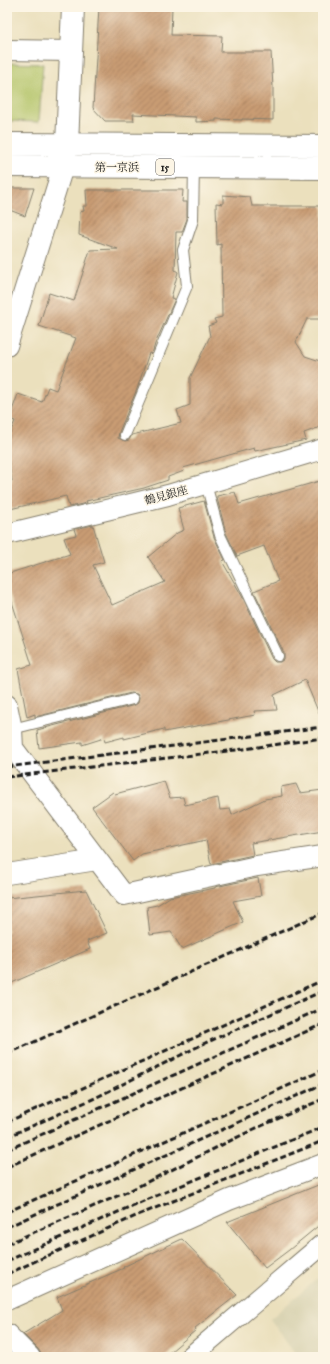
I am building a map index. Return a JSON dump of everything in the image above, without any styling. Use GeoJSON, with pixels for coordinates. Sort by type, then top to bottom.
{"type":"FeatureCollection","features":[{"type":"Feature","properties":{"kind":"main road"},"geometry":{"type":"LineString","coordinates":[[63,167],[67,144],[72,7]]}},
{"type":"Feature","properties":{"kind":"main road","name":"第一京浜"},"geometry":{"type":"LineString","coordinates":[[7,144],[323,146]]}},
{"type":"Feature","properties":{"kind":"main road","name":"第一京浜"},"geometry":{"type":"LineString","coordinates":[[7,166],[323,168]]}},
{"type":"Feature","properties":{"kind":"street"},"geometry":{"type":"LineString","coordinates":[[7,50],[71,51]]}},
{"type":"Feature","properties":{"kind":"street"},"geometry":{"type":"LineString","coordinates":[[7,346],[15,294],[63,167]]}},
{"type":"Feature","properties":{"kind":"street","name":"鶴見銀座"},"geometry":{"type":"LineString","coordinates":[[7,534],[168,495],[323,448]]}},
{"type":"Feature","properties":{"kind":"street"},"geometry":{"type":"LineString","coordinates":[[7,705],[11,742],[124,895],[257,866],[323,856]]}},
{"type":"Feature","properties":{"kind":"street"},"geometry":{"type":"LineString","coordinates":[[7,874],[97,860]]}},
{"type":"Feature","properties":{"kind":"street"},"geometry":{"type":"LineString","coordinates":[[7,1300],[229,1200],[323,1164]]}},
{"type":"Feature","properties":{"kind":"street"},"geometry":{"type":"LineString","coordinates":[[190,1357],[323,1244]]}},
{"type":"Feature","properties":{"kind":"street"},"geometry":{"type":"LineString","coordinates":[[7,1334],[30,1357]]}},
{"type":"Feature","properties":{"kind":"lane"},"geometry":{"type":"LineString","coordinates":[[124,435],[187,286],[183,250],[193,220],[194,168]]}},
{"type":"Feature","properties":{"kind":"lane"},"geometry":{"type":"LineString","coordinates":[[206,484],[220,535],[232,564],[278,656]]}},
{"type":"Feature","properties":{"kind":"lane"},"geometry":{"type":"LineString","coordinates":[[11,742],[133,699]]}},
{"type":"Feature","properties":{"kind":"shaded area"},"geometry":{"type":"Polygon","coordinates":[[[323,1274],[323,1357],[298,1357],[270,1319],[323,1274]]]}},
{"type":"Feature","properties":{"kind":"green space"},"geometry":{"type":"Polygon","coordinates":[[[7,63],[43,64],[39,122],[7,121],[7,63]]]}},
{"type":"Feature","properties":{"kind":"building"},"geometry":{"type":"Polygon","coordinates":[[[99,7],[172,7],[171,35],[222,36],[221,52],[271,52],[273,120],[216,119],[216,121],[196,122],[196,117],[133,114],[134,121],[105,121],[93,108],[99,7]]]}},
{"type":"Feature","properties":{"kind":"building"},"geometry":{"type":"Polygon","coordinates":[[[7,188],[34,188],[25,216],[7,209],[7,188]]]}},
{"type":"Feature","properties":{"kind":"building"},"geometry":{"type":"Polygon","coordinates":[[[86,190],[183,190],[182,202],[187,202],[187,219],[182,232],[176,232],[175,270],[178,272],[171,298],[175,299],[152,354],[149,353],[137,389],[119,432],[118,438],[125,441],[129,440],[132,435],[181,423],[177,410],[190,405],[190,378],[210,336],[208,326],[216,323],[214,319],[222,317],[221,244],[217,245],[216,203],[223,204],[223,195],[250,197],[252,206],[323,206],[322,319],[307,319],[296,342],[305,356],[323,362],[323,426],[304,433],[306,440],[255,451],[254,448],[183,468],[184,471],[168,477],[168,480],[144,488],[86,501],[87,503],[69,507],[66,496],[10,509],[7,493],[7,482],[12,481],[7,454],[7,440],[15,421],[9,419],[18,394],[42,402],[48,387],[56,390],[76,338],[39,326],[49,293],[74,301],[90,250],[118,249],[79,235],[80,212],[84,211],[83,206],[87,206],[86,190]]]}},
{"type":"Feature","properties":{"kind":"building"},"geometry":{"type":"Polygon","coordinates":[[[323,480],[323,723],[305,680],[274,695],[277,710],[254,711],[255,715],[164,732],[164,729],[124,739],[124,737],[105,742],[104,738],[82,745],[82,742],[39,748],[37,730],[135,705],[138,703],[139,698],[137,694],[131,693],[35,717],[35,714],[27,717],[18,669],[32,665],[7,586],[7,574],[70,554],[64,538],[76,535],[74,529],[93,525],[104,562],[93,565],[112,605],[165,582],[148,557],[177,533],[184,530],[178,508],[204,501],[214,537],[225,560],[222,561],[242,596],[272,659],[275,662],[280,662],[284,659],[284,653],[254,591],[278,581],[264,546],[237,556],[226,533],[217,496],[235,492],[239,504],[323,480]]]}},
{"type":"Feature","properties":{"kind":"building"},"geometry":{"type":"Polygon","coordinates":[[[164,781],[170,798],[183,797],[185,805],[218,798],[220,810],[230,809],[232,815],[265,799],[282,796],[281,787],[296,784],[300,793],[323,790],[323,831],[251,843],[253,855],[211,864],[206,840],[142,854],[133,861],[92,807],[113,792],[115,794],[164,781]]]}},
{"type":"Feature","properties":{"kind":"building"},"geometry":{"type":"Polygon","coordinates":[[[258,878],[261,896],[233,901],[243,922],[182,949],[171,932],[150,935],[147,907],[157,905],[170,897],[258,878]]]}},
{"type":"Feature","properties":{"kind":"building"},"geometry":{"type":"Polygon","coordinates":[[[86,890],[107,933],[87,941],[90,949],[7,985],[7,898],[86,890]]]}},
{"type":"Feature","properties":{"kind":"building"},"geometry":{"type":"Polygon","coordinates":[[[323,1183],[323,1222],[265,1268],[227,1222],[323,1183]]]}},
{"type":"Feature","properties":{"kind":"building"},"geometry":{"type":"Polygon","coordinates":[[[182,1239],[237,1295],[195,1328],[196,1330],[164,1357],[41,1357],[38,1349],[23,1334],[62,1310],[57,1297],[124,1268],[123,1267],[182,1239]]]}},
{"type":"Feature","properties":{"kind":"railway"},"geometry":{"type":"LineString","coordinates":[[7,767],[323,727]]}},
{"type":"Feature","properties":{"kind":"railway"},"geometry":{"type":"LineString","coordinates":[[7,777],[244,749],[323,738]]}},
{"type":"Feature","properties":{"kind":"railway"},"geometry":{"type":"LineString","coordinates":[[7,1054],[323,913]]}},
{"type":"Feature","properties":{"kind":"railway"},"geometry":{"type":"LineString","coordinates":[[7,1122],[323,980]]}},
{"type":"Feature","properties":{"kind":"railway"},"geometry":{"type":"LineString","coordinates":[[7,1137],[95,1098],[203,1044],[323,991]]}},
{"type":"Feature","properties":{"kind":"railway"},"geometry":{"type":"LineString","coordinates":[[7,1150],[323,1008]]}},
{"type":"Feature","properties":{"kind":"railway"},"geometry":{"type":"LineString","coordinates":[[7,1167],[323,1024]]}},
{"type":"Feature","properties":{"kind":"railway"},"geometry":{"type":"LineString","coordinates":[[7,1212],[323,1070]]}},
{"type":"Feature","properties":{"kind":"railway"},"geometry":{"type":"LineString","coordinates":[[7,1227],[323,1084]]}},
{"type":"Feature","properties":{"kind":"railway"},"geometry":{"type":"LineString","coordinates":[[7,1244],[129,1191],[252,1130],[323,1099]]}},
{"type":"Feature","properties":{"kind":"railway"},"geometry":{"type":"LineString","coordinates":[[7,1261],[134,1205],[323,1127]]}},
{"type":"Feature","properties":{"kind":"railway"},"geometry":{"type":"LineString","coordinates":[[7,1274],[138,1215],[323,1141]]}}]}
